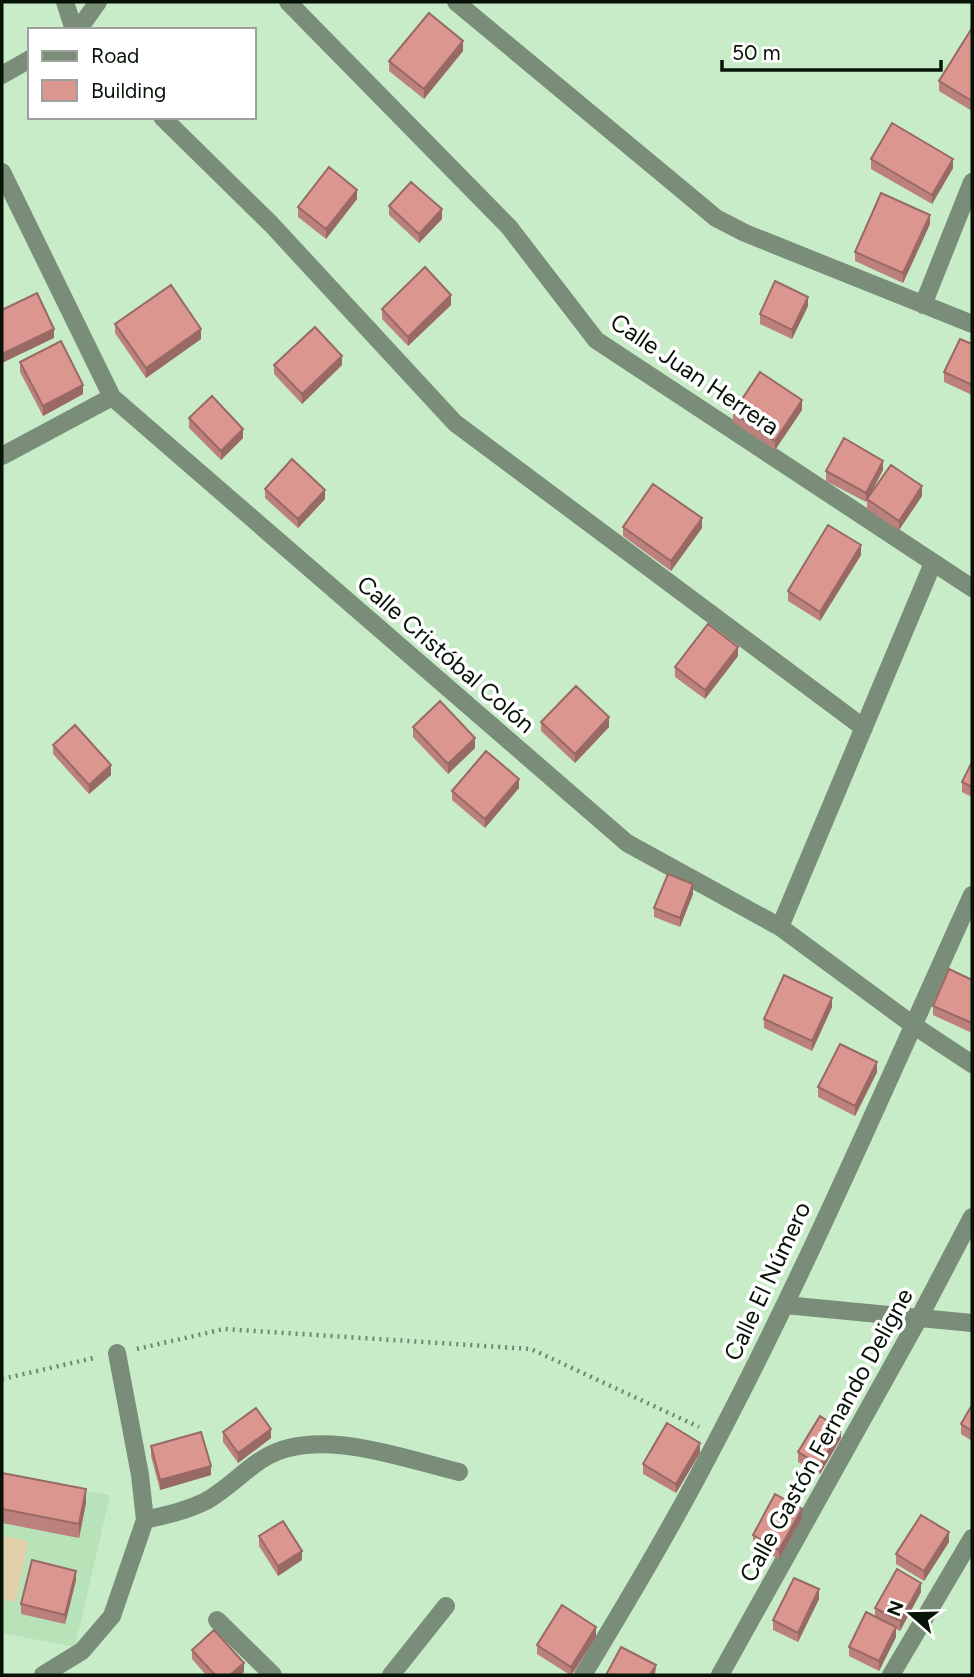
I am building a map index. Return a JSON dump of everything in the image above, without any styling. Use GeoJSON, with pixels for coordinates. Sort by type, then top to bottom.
{"type":"FeatureCollection","features":[{"type":"Feature","properties":{"kind":"street"},"geometry":{"type":"LineString","coordinates":[[65,2],[75,28]]}},
{"type":"Feature","properties":{"kind":"street"},"geometry":{"type":"LineString","coordinates":[[78,28],[98,2]]}},
{"type":"Feature","properties":{"kind":"street","name":"Calle Juan Herrera"},"geometry":{"type":"LineString","coordinates":[[288,2],[509,227],[596,340],[972,588]]}},
{"type":"Feature","properties":{"kind":"street"},"geometry":{"type":"LineString","coordinates":[[456,2],[716,218],[745,233],[972,324]]}},
{"type":"Feature","properties":{"kind":"street"},"geometry":{"type":"LineString","coordinates":[[2,75],[28,60]]}},
{"type":"Feature","properties":{"kind":"street"},"geometry":{"type":"LineString","coordinates":[[164,119],[271,224],[455,424],[864,728]]}},
{"type":"Feature","properties":{"kind":"street","name":"Calle Cristóbal Colón"},"geometry":{"type":"LineString","coordinates":[[2,172],[112,397],[627,843],[780,927],[913,1026],[972,1064]]}},
{"type":"Feature","properties":{"kind":"street"},"geometry":{"type":"LineString","coordinates":[[923,305],[972,182]]}},
{"type":"Feature","properties":{"kind":"street"},"geometry":{"type":"LineString","coordinates":[[2,456],[112,397]]}},
{"type":"Feature","properties":{"kind":"street"},"geometry":{"type":"LineString","coordinates":[[780,927],[933,563]]}},
{"type":"Feature","properties":{"kind":"street","name":"Calle El Número"},"geometry":{"type":"LineString","coordinates":[[583,1675],[637,1586],[719,1437],[785,1305],[972,895]]}},
{"type":"Feature","properties":{"kind":"street","name":"Calle Gastón Fernando Deligne"},"geometry":{"type":"LineString","coordinates":[[720,1675],[919,1318],[972,1217]]}},
{"type":"Feature","properties":{"kind":"street"},"geometry":{"type":"LineString","coordinates":[[785,1305],[972,1323]]}},
{"type":"Feature","properties":{"kind":"street"},"geometry":{"type":"LineString","coordinates":[[43,1675],[82,1651],[112,1616],[145,1520],[140,1475],[117,1353]]}},
{"type":"Feature","properties":{"kind":"street"},"geometry":{"type":"LineString","coordinates":[[145,1520],[182,1512],[208,1500],[267,1456],[289,1447],[322,1444],[356,1448],[459,1472]]}},
{"type":"Feature","properties":{"kind":"street"},"geometry":{"type":"LineString","coordinates":[[891,1675],[972,1538]]}},
{"type":"Feature","properties":{"kind":"street"},"geometry":{"type":"LineString","coordinates":[[391,1675],[446,1606]]}},
{"type":"Feature","properties":{"kind":"street"},"geometry":{"type":"LineString","coordinates":[[217,1620],[262,1672]]}},
{"type":"Feature","properties":{"kind":"path"},"geometry":{"type":"LineString","coordinates":[[2,1379],[224,1329],[531,1349],[719,1437]]}},
{"type":"Feature","properties":{"kind":"shaded area"},"geometry":{"type":"Polygon","coordinates":[[[2,1476],[110,1495],[75,1647],[2,1633],[2,1476]]]}},
{"type":"Feature","properties":{"kind":"shaded area"},"geometry":{"type":"Polygon","coordinates":[[[2,1536],[28,1541],[16,1602],[2,1599],[2,1536]]]}},
{"type":"Feature","properties":{"kind":"building"},"geometry":{"type":"Polygon","coordinates":[[[429,13],[463,41],[424,89],[389,61],[429,13]]]}},
{"type":"Feature","properties":{"kind":"building"},"geometry":{"type":"Polygon","coordinates":[[[972,28],[972,101],[939,81],[972,28]]]}},
{"type":"Feature","properties":{"kind":"building"},"geometry":{"type":"Polygon","coordinates":[[[892,123],[953,159],[932,195],[871,159],[892,123]]]}},
{"type":"Feature","properties":{"kind":"building"},"geometry":{"type":"Polygon","coordinates":[[[329,167],[357,190],[326,229],[298,207],[329,167]]]}},
{"type":"Feature","properties":{"kind":"building"},"geometry":{"type":"Polygon","coordinates":[[[411,182],[442,209],[419,234],[389,206],[411,182]]]}},
{"type":"Feature","properties":{"kind":"building"},"geometry":{"type":"Polygon","coordinates":[[[881,193],[930,215],[903,273],[855,252],[881,193]]]}},
{"type":"Feature","properties":{"kind":"building"},"geometry":{"type":"Polygon","coordinates":[[[425,267],[451,295],[408,337],[382,309],[425,267]]]}},
{"type":"Feature","properties":{"kind":"building"},"geometry":{"type":"Polygon","coordinates":[[[775,281],[808,297],[792,330],[760,314],[775,281]]]}},
{"type":"Feature","properties":{"kind":"building"},"geometry":{"type":"Polygon","coordinates":[[[171,285],[201,329],[146,368],[115,324],[171,285]]]}},
{"type":"Feature","properties":{"kind":"building"},"geometry":{"type":"Polygon","coordinates":[[[37,293],[54,329],[2,354],[2,310],[37,293]]]}},
{"type":"Feature","properties":{"kind":"building"},"geometry":{"type":"Polygon","coordinates":[[[315,327],[342,356],[302,394],[274,365],[315,327]]]}},
{"type":"Feature","properties":{"kind":"building"},"geometry":{"type":"Polygon","coordinates":[[[960,339],[972,344],[972,385],[944,372],[960,339]]]}},
{"type":"Feature","properties":{"kind":"building"},"geometry":{"type":"Polygon","coordinates":[[[61,341],[83,385],[43,406],[20,362],[61,341]]]}},
{"type":"Feature","properties":{"kind":"building"},"geometry":{"type":"Polygon","coordinates":[[[760,372],[802,400],[775,441],[733,413],[760,372]]]}},
{"type":"Feature","properties":{"kind":"building"},"geometry":{"type":"Polygon","coordinates":[[[212,396],[243,429],[221,451],[189,418],[212,396]]]}},
{"type":"Feature","properties":{"kind":"building"},"geometry":{"type":"Polygon","coordinates":[[[844,438],[883,461],[866,493],[826,471],[844,438]]]}},
{"type":"Feature","properties":{"kind":"building"},"geometry":{"type":"Polygon","coordinates":[[[292,459],[325,490],[298,519],[265,489],[292,459]]]}},
{"type":"Feature","properties":{"kind":"building"},"geometry":{"type":"Polygon","coordinates":[[[891,465],[922,486],[899,521],[867,499],[891,465]]]}},
{"type":"Feature","properties":{"kind":"building"},"geometry":{"type":"Polygon","coordinates":[[[653,484],[702,518],[671,561],[623,527],[653,484]]]}},
{"type":"Feature","properties":{"kind":"building"},"geometry":{"type":"Polygon","coordinates":[[[828,525],[861,545],[820,612],[788,591],[828,525]]]}},
{"type":"Feature","properties":{"kind":"building"},"geometry":{"type":"Polygon","coordinates":[[[708,624],[738,647],[705,690],[675,667],[708,624]]]}},
{"type":"Feature","properties":{"kind":"building"},"geometry":{"type":"Polygon","coordinates":[[[576,686],[609,717],[575,754],[541,722],[576,686]]]}},
{"type":"Feature","properties":{"kind":"building"},"geometry":{"type":"Polygon","coordinates":[[[440,701],[475,738],[448,764],[413,727],[440,701]]]}},
{"type":"Feature","properties":{"kind":"building"},"geometry":{"type":"Polygon","coordinates":[[[75,725],[111,765],[89,785],[53,745],[75,725]]]}},
{"type":"Feature","properties":{"kind":"building"},"geometry":{"type":"Polygon","coordinates":[[[486,751],[519,779],[485,819],[452,791],[486,751]]]}},
{"type":"Feature","properties":{"kind":"building"},"geometry":{"type":"Polygon","coordinates":[[[972,762],[972,787],[962,782],[972,762]]]}},
{"type":"Feature","properties":{"kind":"building"},"geometry":{"type":"Polygon","coordinates":[[[668,874],[693,884],[680,918],[654,908],[668,874]]]}},
{"type":"Feature","properties":{"kind":"building"},"geometry":{"type":"Polygon","coordinates":[[[949,969],[972,980],[972,1023],[933,1006],[949,969]]]}},
{"type":"Feature","properties":{"kind":"building"},"geometry":{"type":"Polygon","coordinates":[[[784,975],[832,998],[812,1041],[764,1019],[784,975]]]}},
{"type":"Feature","properties":{"kind":"building"},"geometry":{"type":"Polygon","coordinates":[[[840,1044],[877,1062],[855,1106],[818,1087],[840,1044]]]}},
{"type":"Feature","properties":{"kind":"building"},"geometry":{"type":"Polygon","coordinates":[[[972,1405],[972,1431],[961,1424],[972,1405]]]}},
{"type":"Feature","properties":{"kind":"building"},"geometry":{"type":"Polygon","coordinates":[[[256,1408],[271,1429],[238,1453],[223,1432],[256,1408]]]}},
{"type":"Feature","properties":{"kind":"building"},"geometry":{"type":"Polygon","coordinates":[[[820,1416],[841,1429],[820,1465],[798,1452],[820,1416]]]}},
{"type":"Feature","properties":{"kind":"building"},"geometry":{"type":"Polygon","coordinates":[[[667,1423],[700,1443],[676,1484],[643,1464],[667,1423]]]}},
{"type":"Feature","properties":{"kind":"building"},"geometry":{"type":"Polygon","coordinates":[[[201,1432],[211,1466],[160,1480],[151,1446],[201,1432]]]}},
{"type":"Feature","properties":{"kind":"building"},"geometry":{"type":"Polygon","coordinates":[[[2,1473],[86,1489],[79,1524],[2,1509],[2,1473]]]}},
{"type":"Feature","properties":{"kind":"building"},"geometry":{"type":"Polygon","coordinates":[[[775,1494],[802,1509],[779,1550],[753,1535],[775,1494]]]}},
{"type":"Feature","properties":{"kind":"building"},"geometry":{"type":"Polygon","coordinates":[[[921,1515],[949,1532],[924,1571],[896,1554],[921,1515]]]}},
{"type":"Feature","properties":{"kind":"building"},"geometry":{"type":"Polygon","coordinates":[[[283,1521],[302,1551],[278,1566],[259,1536],[283,1521]]]}},
{"type":"Feature","properties":{"kind":"building"},"geometry":{"type":"Polygon","coordinates":[[[32,1560],[76,1571],[65,1615],[21,1604],[32,1560]]]}},
{"type":"Feature","properties":{"kind":"building"},"geometry":{"type":"Polygon","coordinates":[[[897,1569],[921,1583],[900,1621],[875,1608],[897,1569]]]}},
{"type":"Feature","properties":{"kind":"building"},"geometry":{"type":"Polygon","coordinates":[[[794,1578],[819,1589],[798,1633],[773,1620],[794,1578]]]}},
{"type":"Feature","properties":{"kind":"building"},"geometry":{"type":"Polygon","coordinates":[[[562,1605],[596,1627],[571,1667],[537,1645],[562,1605]]]}},
{"type":"Feature","properties":{"kind":"building"},"geometry":{"type":"Polygon","coordinates":[[[866,1612],[896,1627],[879,1661],[849,1647],[866,1612]]]}},
{"type":"Feature","properties":{"kind":"building"},"geometry":{"type":"Polygon","coordinates":[[[214,1630],[244,1663],[230,1675],[215,1675],[192,1650],[214,1630]]]}},
{"type":"Feature","properties":{"kind":"building"},"geometry":{"type":"Polygon","coordinates":[[[621,1647],[656,1665],[650,1675],[606,1675],[621,1647]]]}}]}
